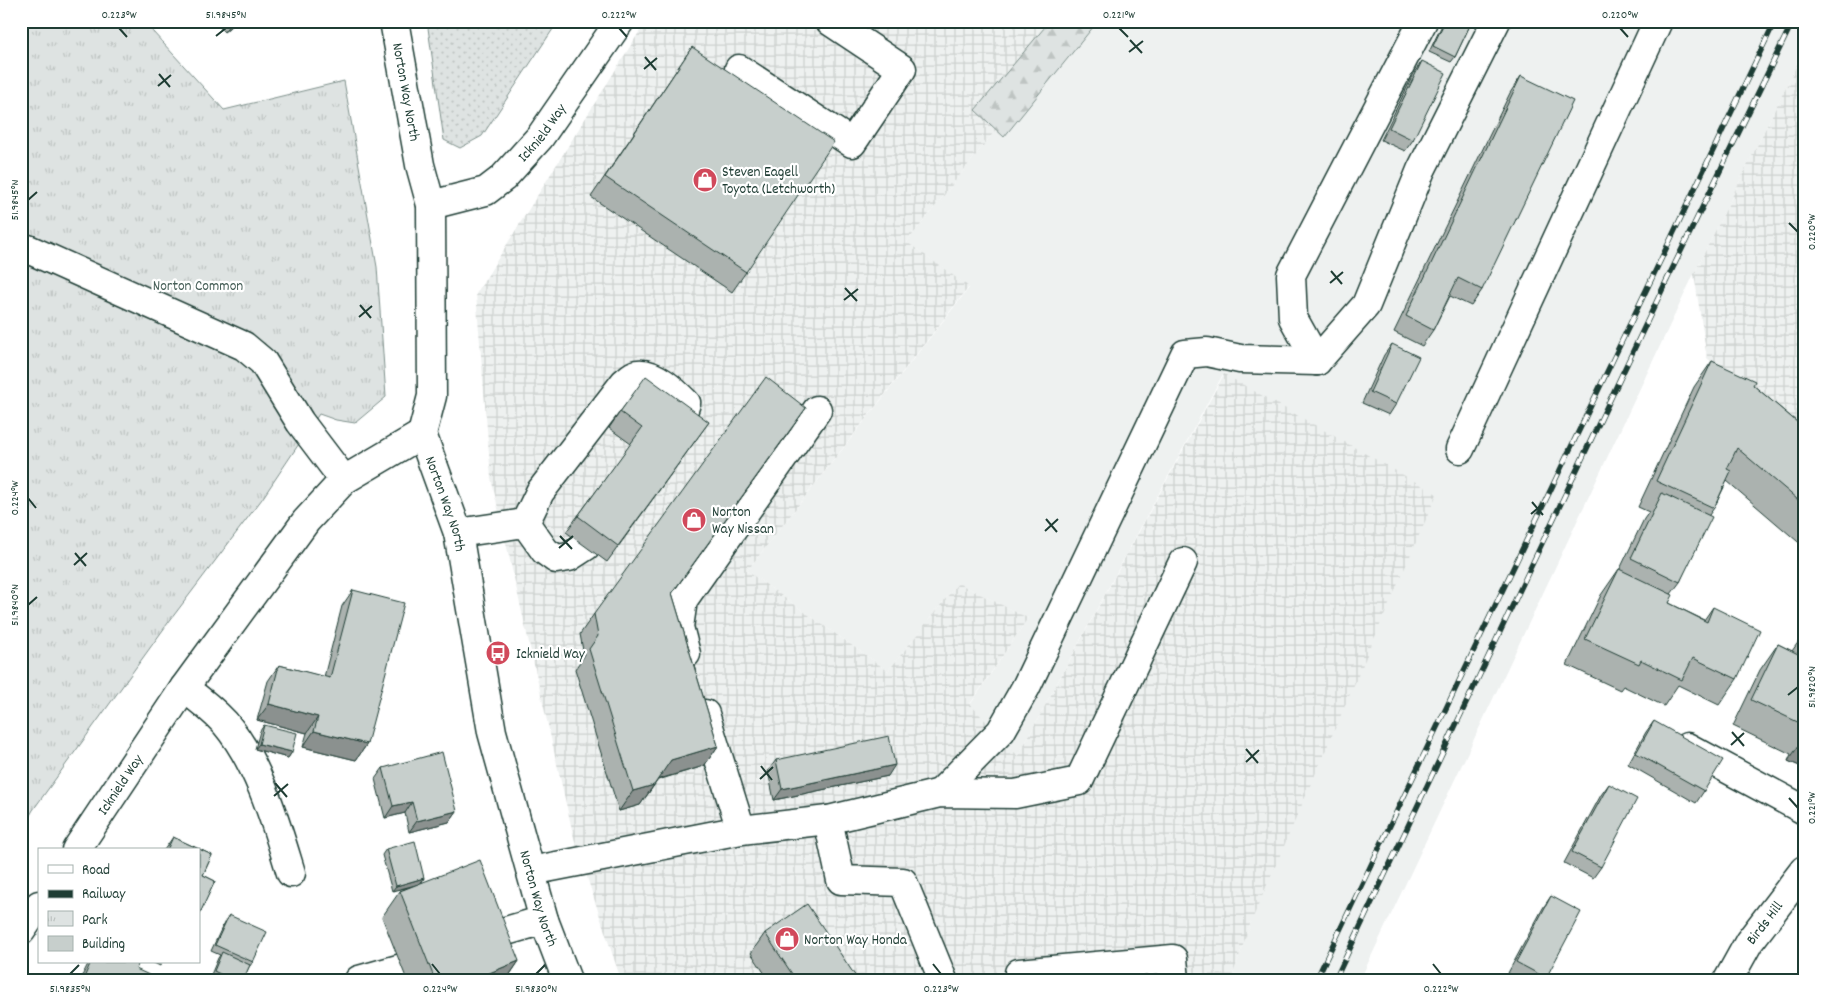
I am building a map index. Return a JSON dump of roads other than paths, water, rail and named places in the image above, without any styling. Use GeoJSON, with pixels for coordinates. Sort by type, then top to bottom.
{"type":"FeatureCollection","features":[{"type":"Feature","properties":{"kind":"street","name":"Norton Way North"},"geometry":{"type":"LineString","coordinates":[[394,21],[420,165],[431,205],[432,396],[422,434],[458,533],[492,732],[544,920],[567,980]]}},
{"type":"Feature","properties":{"kind":"street"},"geometry":{"type":"LineString","coordinates":[[739,69],[852,143],[902,69],[830,21]]}},
{"type":"Feature","properties":{"kind":"street"},"geometry":{"type":"LineString","coordinates":[[1318,361],[1294,318],[1290,274],[1423,21]]}},
{"type":"Feature","properties":{"kind":"street"},"geometry":{"type":"LineString","coordinates":[[1318,361],[1366,305],[1421,170],[1496,21]]}},
{"type":"Feature","properties":{"kind":"street"},"geometry":{"type":"LineString","coordinates":[[1460,449],[1658,21]]}},
{"type":"Feature","properties":{"kind":"street","name":"Icknield Way"},"geometry":{"type":"LineString","coordinates":[[431,205],[486,191],[503,178],[540,137],[615,24]]}},
{"type":"Feature","properties":{"kind":"street"},"geometry":{"type":"LineString","coordinates":[[21,253],[28,249],[244,346],[263,362],[300,422],[344,480]]}},
{"type":"Feature","properties":{"kind":"street"},"geometry":{"type":"LineString","coordinates":[[940,793],[1001,732],[1026,687],[1185,354],[1207,352],[1240,359],[1318,361]]}},
{"type":"Feature","properties":{"kind":"street"},"geometry":{"type":"LineString","coordinates":[[525,523],[540,492],[624,383],[635,374],[647,374],[673,390],[686,403],[679,424]]}},
{"type":"Feature","properties":{"kind":"street"},"geometry":{"type":"LineString","coordinates":[[741,830],[679,627],[683,600],[817,410]]}},
{"type":"Feature","properties":{"kind":"street","name":"Icknield Way"},"geometry":{"type":"LineString","coordinates":[[77,848],[184,688],[306,521],[344,480],[422,434]]}},
{"type":"Feature","properties":{"kind":"street"},"geometry":{"type":"LineString","coordinates":[[458,533],[525,523]]}},
{"type":"Feature","properties":{"kind":"street"},"geometry":{"type":"LineString","coordinates":[[525,523],[545,551],[556,559],[569,557],[586,546]]}},
{"type":"Feature","properties":{"kind":"street"},"geometry":{"type":"LineString","coordinates":[[531,871],[741,830],[828,820],[940,793],[1015,794],[1079,781],[1183,562]]}},
{"type":"Feature","properties":{"kind":"street"},"geometry":{"type":"LineString","coordinates":[[184,688],[210,708],[226,725],[243,751],[272,812],[291,873]]}},
{"type":"Feature","properties":{"kind":"street"},"geometry":{"type":"LineString","coordinates":[[1687,746],[1804,810]]}},
{"type":"Feature","properties":{"kind":"street"},"geometry":{"type":"LineString","coordinates":[[828,820],[840,880],[903,882],[943,980]]}},
{"type":"Feature","properties":{"kind":"street","name":"Birds Hill"},"geometry":{"type":"LineString","coordinates":[[1728,980],[1749,942],[1804,870]]}},
{"type":"Feature","properties":{"kind":"street"},"geometry":{"type":"LineString","coordinates":[[21,930],[38,905]]}},
{"type":"Feature","properties":{"kind":"street"},"geometry":{"type":"LineString","coordinates":[[482,938],[544,920]]}},
{"type":"Feature","properties":{"kind":"street"},"geometry":{"type":"LineString","coordinates":[[1019,980],[1019,973],[1173,958],[1175,980]]}},
{"type":"Feature","properties":{"kind":"street"},"geometry":{"type":"LineString","coordinates":[[359,980],[402,968]]}},
{"type":"Feature","properties":{"kind":"railway"},"geometry":{"type":"LineString","coordinates":[[1316,980],[1775,21]]}},
{"type":"Feature","properties":{"kind":"railway"},"geometry":{"type":"LineString","coordinates":[[1335,980],[1663,288],[1793,21]]}},
{"type":"Feature","properties":{"kind":"place","name":"Steven Eagell Toyota (Letchworth)"},"geometry":{"type":"Point","coordinates":[705,180]}},
{"type":"Feature","properties":{"kind":"place","name":"Norton Way Nissan"},"geometry":{"type":"Point","coordinates":[694,520]}},
{"type":"Feature","properties":{"kind":"place","name":"Icknield Way"},"geometry":{"type":"Point","coordinates":[498,653]}},
{"type":"Feature","properties":{"kind":"place","name":"Norton Way Honda"},"geometry":{"type":"Point","coordinates":[787,939]}},
{"type":"Feature","properties":{"kind":"park label","name":"Norton Common"},"geometry":{"type":"Point","coordinates":[198,285]}}]}
